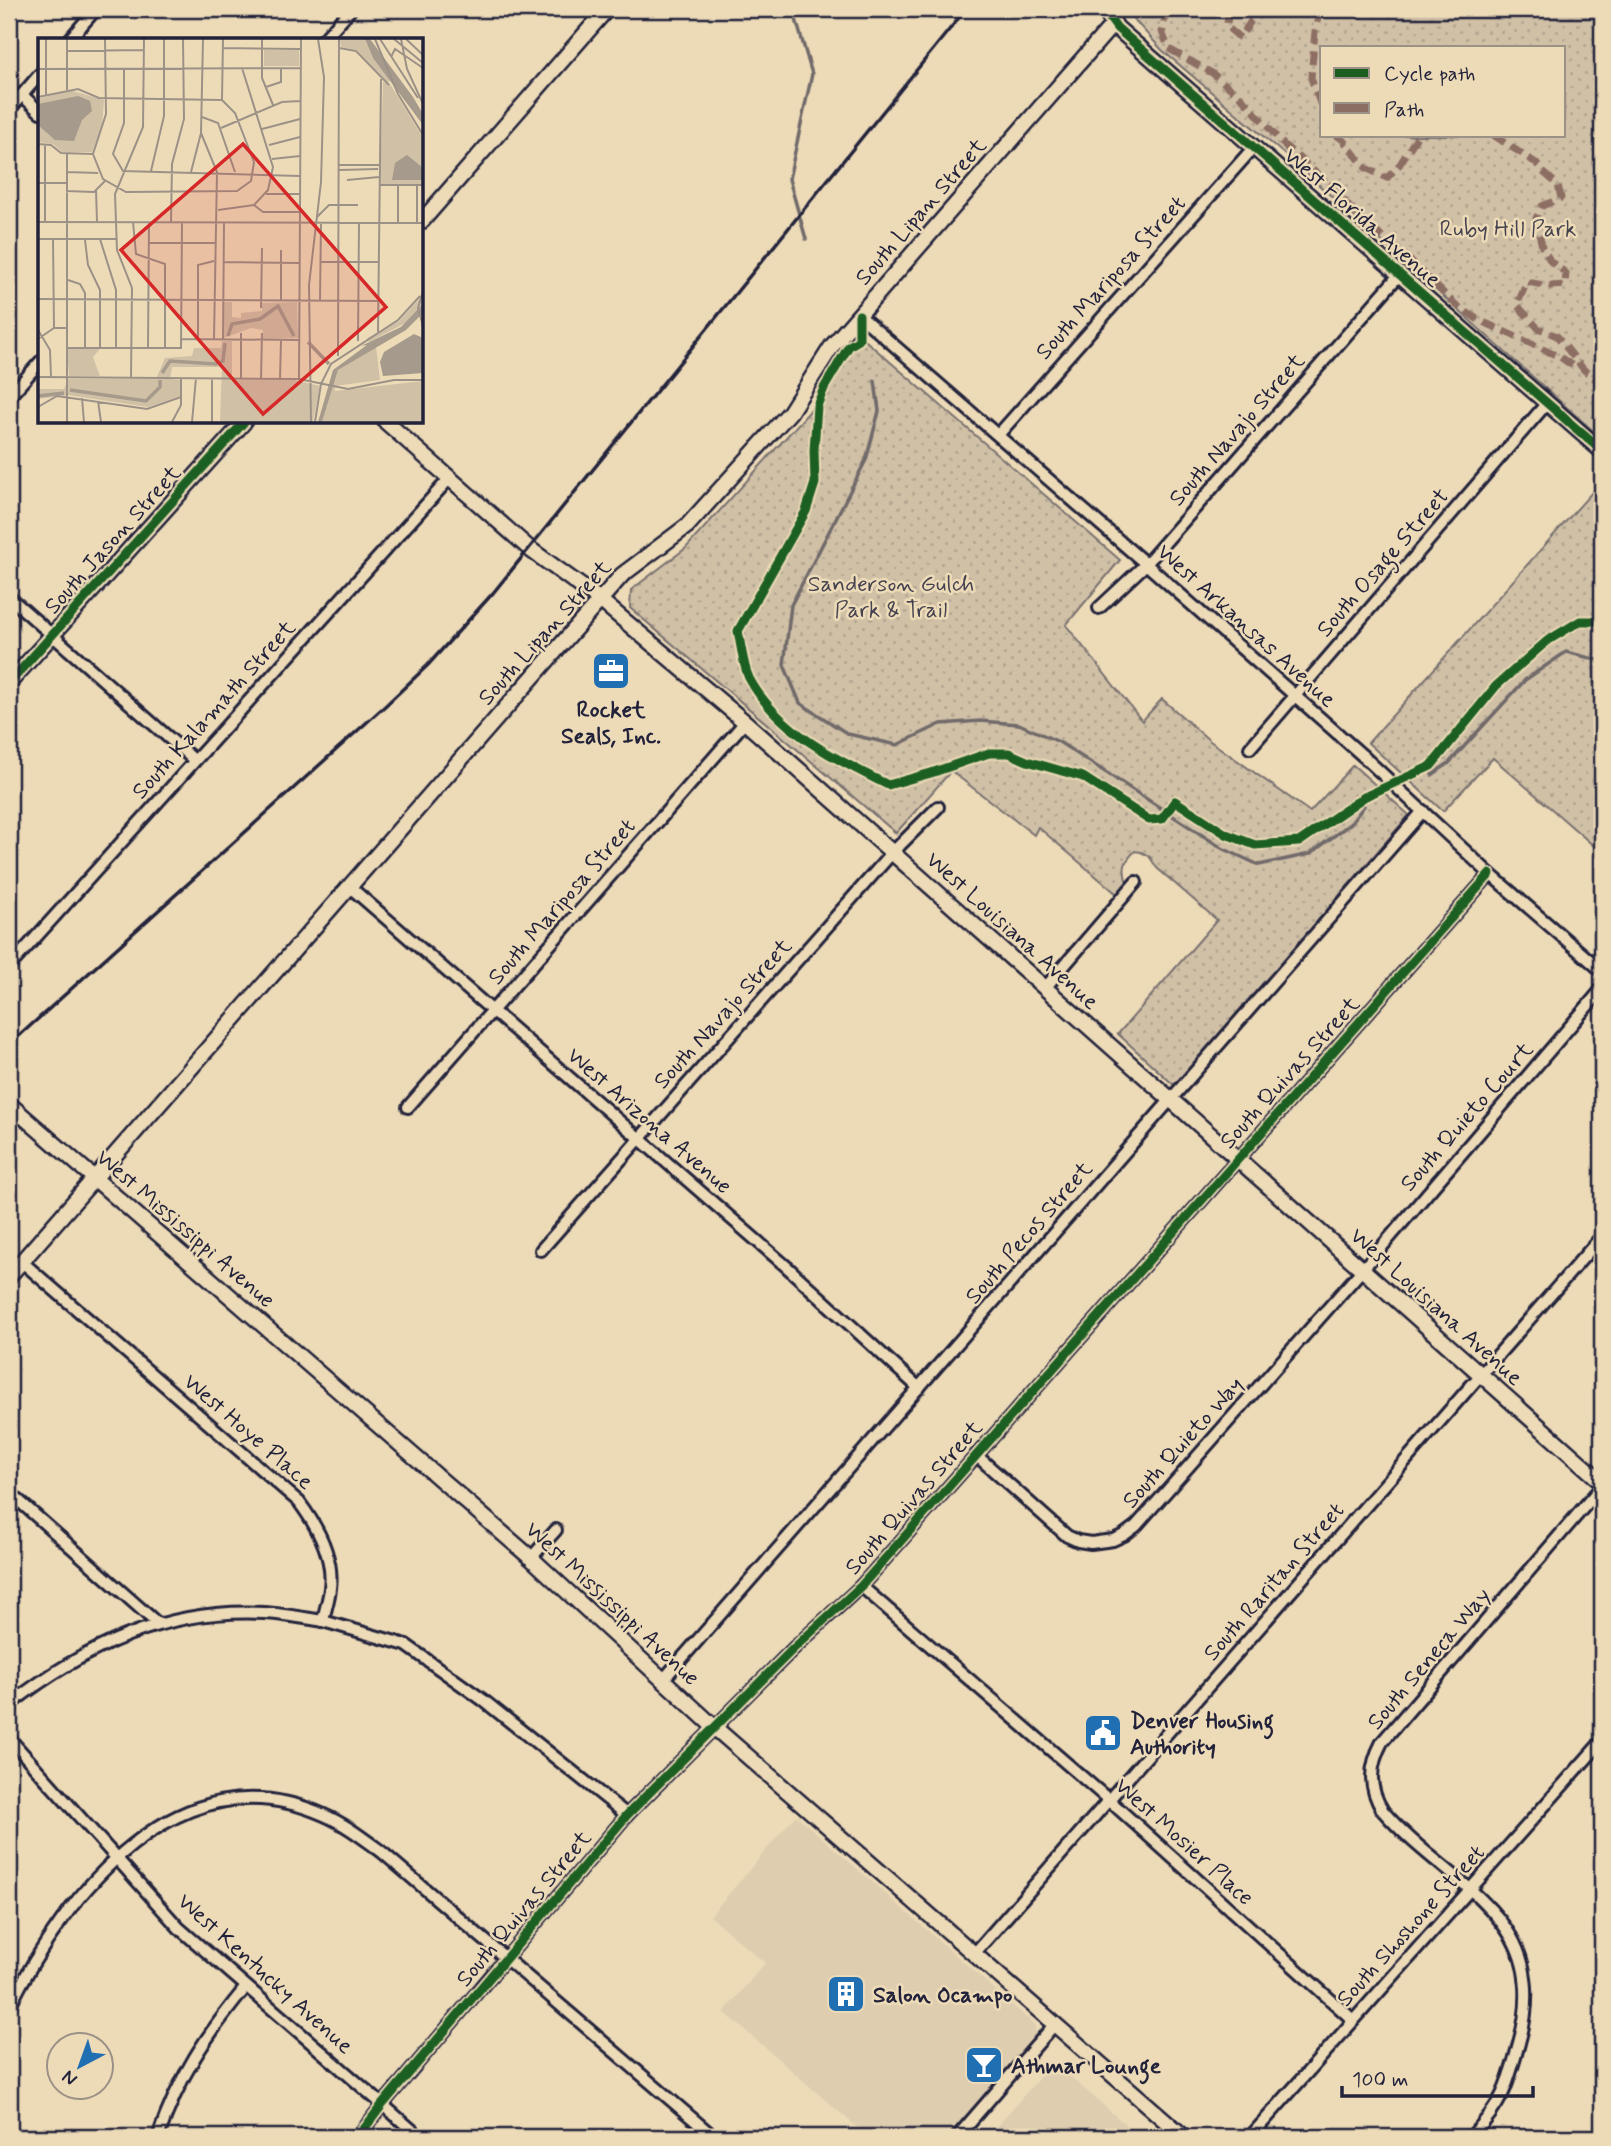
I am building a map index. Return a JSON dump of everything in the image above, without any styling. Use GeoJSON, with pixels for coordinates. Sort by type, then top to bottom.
{"type":"FeatureCollection","features":[{"type":"Feature","properties":{"kind":"street"},"geometry":{"type":"LineString","coordinates":[[71,38],[96,9]]}},
{"type":"Feature","properties":{"kind":"street"},"geometry":{"type":"LineString","coordinates":[[325,38],[351,9]]}},
{"type":"Feature","properties":{"kind":"street"},"geometry":{"type":"LineString","coordinates":[[424,219],[607,9]]}},
{"type":"Feature","properties":{"kind":"street","name":"West Florida Avenue"},"geometry":{"type":"LineString","coordinates":[[1103,9],[1114,23],[1602,451]]}},
{"type":"Feature","properties":{"kind":"street","name":"South Lipan Street"},"geometry":{"type":"LineString","coordinates":[[9,1276],[622,575],[665,544],[695,517],[790,412],[832,346],[1114,23]]}},
{"type":"Feature","properties":{"kind":"street"},"geometry":{"type":"LineString","coordinates":[[9,110],[38,76]]}},
{"type":"Feature","properties":{"kind":"street"},"geometry":{"type":"LineString","coordinates":[[22,95],[38,110]]}},
{"type":"Feature","properties":{"kind":"street","name":"South Mariposa Street"},"geometry":{"type":"LineString","coordinates":[[998,435],[1254,147]]}},
{"type":"Feature","properties":{"kind":"street","name":"South Navajo Street"},"geometry":{"type":"LineString","coordinates":[[1099,608],[1146,564],[1400,274]]}},
{"type":"Feature","properties":{"kind":"street","name":"West Arkansas Avenue"},"geometry":{"type":"LineString","coordinates":[[859,315],[1146,564],[1490,874],[1602,971]]}},
{"type":"Feature","properties":{"kind":"street"},"geometry":{"type":"LineString","coordinates":[[9,397],[38,364]]}},
{"type":"Feature","properties":{"kind":"street","name":"South Osage Street"},"geometry":{"type":"LineString","coordinates":[[1250,748],[1547,403]]}},
{"type":"Feature","properties":{"kind":"street","name":"South Jason Street"},"geometry":{"type":"LineString","coordinates":[[9,683],[242,424]]}},
{"type":"Feature","properties":{"kind":"street","name":"West Louisiana Avenue"},"geometry":{"type":"LineString","coordinates":[[388,424],[531,550],[600,600],[745,722],[1602,1484]]}},
{"type":"Feature","properties":{"kind":"street","name":"South Kalamath Street"},"geometry":{"type":"LineString","coordinates":[[9,967],[449,480]]}},
{"type":"Feature","properties":{"kind":"street"},"geometry":{"type":"LineString","coordinates":[[9,597],[194,760]]}},
{"type":"Feature","properties":{"kind":"street","name":"South Mariposa Street"},"geometry":{"type":"LineString","coordinates":[[408,1107],[745,722]]}},
{"type":"Feature","properties":{"kind":"street","name":"South Navajo Street"},"geometry":{"type":"LineString","coordinates":[[541,1250],[892,853],[938,807]]}},
{"type":"Feature","properties":{"kind":"street","name":"South Pecos Street"},"geometry":{"type":"LineString","coordinates":[[663,1680],[1423,811]]}},
{"type":"Feature","properties":{"kind":"street","name":"South Quivas Street"},"geometry":{"type":"LineString","coordinates":[[358,2137],[627,1815],[714,1727],[861,1587],[1490,874]]}},
{"type":"Feature","properties":{"kind":"street"},"geometry":{"type":"LineString","coordinates":[[1045,988],[1136,882]]}},
{"type":"Feature","properties":{"kind":"street","name":"West Arizona Avenue"},"geometry":{"type":"LineString","coordinates":[[350,887],[787,1267],[919,1388]]}},
{"type":"Feature","properties":{"kind":"street","name":"South Quieto Court"},"geometry":{"type":"LineString","coordinates":[[1362,1270],[1602,989]]}},
{"type":"Feature","properties":{"kind":"street","name":"West Mississippi Avenue"},"geometry":{"type":"LineString","coordinates":[[9,1104],[531,1558],[714,1727],[1184,2137]]}},
{"type":"Feature","properties":{"kind":"street","name":"South Raritan Street"},"geometry":{"type":"LineString","coordinates":[[974,1954],[1602,1236]]}},
{"type":"Feature","properties":{"kind":"street","name":"West Hoye Place"},"geometry":{"type":"LineString","coordinates":[[21,1261],[299,1502],[311,1518],[326,1551],[330,1588],[323,1620]]}},
{"type":"Feature","properties":{"kind":"street","name":"South Quieto Way"},"geometry":{"type":"LineString","coordinates":[[976,1455],[1067,1536],[1091,1543],[1113,1540],[1124,1535],[1136,1526],[1362,1270]]}},
{"type":"Feature","properties":{"kind":"street","name":"South Seneca Way"},"geometry":{"type":"LineString","coordinates":[[1471,2137],[1487,2120],[1504,2094],[1522,2034],[1526,1998],[1523,1964],[1515,1941],[1496,1913],[1382,1811],[1371,1779],[1375,1756],[1382,1742],[1602,1484]]}},
{"type":"Feature","properties":{"kind":"street"},"geometry":{"type":"LineString","coordinates":[[9,1492],[158,1624]]}},
{"type":"Feature","properties":{"kind":"street"},"geometry":{"type":"LineString","coordinates":[[531,1558],[555,1530]]}},
{"type":"Feature","properties":{"kind":"street","name":"West Mosier Place"},"geometry":{"type":"LineString","coordinates":[[861,1587],[1110,1801],[1353,2020]]}},
{"type":"Feature","properties":{"kind":"street"},"geometry":{"type":"LineString","coordinates":[[9,1705],[47,1675],[67,1664],[93,1650],[158,1624],[237,1613],[266,1613],[323,1620],[406,1645],[483,1700],[627,1815]]}},
{"type":"Feature","properties":{"kind":"street","name":"West Kentucky Avenue"},"geometry":{"type":"LineString","coordinates":[[9,1738],[179,1928],[420,2137]]}},
{"type":"Feature","properties":{"kind":"street","name":"South Shoshone Street"},"geometry":{"type":"LineString","coordinates":[[1250,2137],[1602,1741]]}},
{"type":"Feature","properties":{"kind":"street"},"geometry":{"type":"LineString","coordinates":[[9,2007],[44,1944],[79,1895],[117,1857],[166,1821],[184,1813],[232,1801],[250,1799],[288,1803],[322,1814],[357,1833],[508,1958],[714,2137]]}},
{"type":"Feature","properties":{"kind":"street"},"geometry":{"type":"LineString","coordinates":[[158,2137],[182,2077],[218,2021],[246,1987]]}},
{"type":"Feature","properties":{"kind":"street"},"geometry":{"type":"LineString","coordinates":[[957,2137],[1054,2025]]}},
{"type":"Feature","properties":{"kind":"shaded area"},"geometry":{"type":"Polygon","coordinates":[[[796,1815],[1035,2025],[1036,2034],[948,2137],[868,2137],[724,2012],[765,1963],[710,1916],[796,1815]]]}},
{"type":"Feature","properties":{"kind":"shaded area"},"geometry":{"type":"Polygon","coordinates":[[[1053,2062],[1140,2137],[987,2137],[1053,2062]]]}},
{"type":"Feature","properties":{"kind":"green space","name":"Ruby Hill Park"},"geometry":{"type":"Polygon","coordinates":[[[1124,9],[1602,9],[1602,439],[1291,160],[1162,50],[1124,9]]]}},
{"type":"Feature","properties":{"kind":"green space","name":"Sanderson Gulch Park & Trail"},"geometry":{"type":"Polygon","coordinates":[[[859,335],[1120,560],[1066,625],[1142,721],[1162,699],[1210,741],[1310,812],[1353,765],[1409,815],[1175,1086],[1118,1034],[1217,920],[1157,868],[1149,856],[1135,851],[1131,855],[1124,869],[1127,883],[1117,894],[1038,827],[1034,835],[951,771],[896,833],[630,608],[631,590],[686,548],[809,412],[831,373],[859,335]]]}},
{"type":"Feature","properties":{"kind":"green space"},"geometry":{"type":"Polygon","coordinates":[[[1602,481],[1602,853],[1493,758],[1443,811],[1368,743],[1602,481]]]}},
{"type":"Feature","properties":{"kind":"waterway"},"geometry":{"type":"LineString","coordinates":[[793,9],[812,74],[789,179],[806,239]]}},
{"type":"Feature","properties":{"kind":"waterway"},"geometry":{"type":"LineString","coordinates":[[875,381],[879,411],[866,460],[791,605],[784,665],[800,703],[848,734],[897,745],[941,724],[980,721],[1019,724],[1059,742],[1222,848],[1259,865],[1310,854],[1351,823],[1364,806]]}},
{"type":"Feature","properties":{"kind":"waterway"},"geometry":{"type":"LineString","coordinates":[[1432,775],[1449,763],[1525,680],[1566,652],[1602,661]]}},
{"type":"Feature","properties":{"kind":"railway"},"geometry":{"type":"LineString","coordinates":[[9,1045],[428,665],[493,593],[966,9]]}},
{"type":"Feature","properties":{"kind":"marked path"},"geometry":{"type":"LineString","coordinates":[[1167,9],[1162,32],[1169,49],[1212,73],[1243,99],[1282,143],[1331,186],[1358,217],[1402,253],[1456,305],[1477,319],[1560,357],[1574,367]]}},
{"type":"Feature","properties":{"kind":"marked path"},"geometry":{"type":"LineString","coordinates":[[1228,9],[1227,27],[1240,38],[1251,21],[1268,9]]}},
{"type":"Feature","properties":{"kind":"marked path"},"geometry":{"type":"LineString","coordinates":[[1320,9],[1315,31],[1311,78],[1320,103]]}},
{"type":"Feature","properties":{"kind":"marked path"},"geometry":{"type":"LineString","coordinates":[[1337,136],[1366,168],[1387,178],[1400,164],[1417,136]]}},
{"type":"Feature","properties":{"kind":"marked path"},"geometry":{"type":"LineString","coordinates":[[1495,136],[1536,163],[1558,185],[1561,198],[1542,206],[1536,218],[1542,247],[1551,262],[1566,273],[1565,285],[1550,286],[1527,282],[1517,305],[1538,328],[1557,336],[1584,370],[1602,384]]}},
{"type":"Feature","properties":{"kind":"cycle path"},"geometry":{"type":"LineString","coordinates":[[1103,9],[1117,28],[1602,451]]}},
{"type":"Feature","properties":{"kind":"cycle path"},"geometry":{"type":"LineString","coordinates":[[859,315],[859,340],[849,346],[824,388],[817,406],[815,483],[806,511],[738,631],[749,678],[775,714],[829,754],[888,785],[989,753],[1009,753],[1083,777],[1149,820],[1162,819],[1175,801],[1226,834],[1255,845],[1299,842],[1364,797],[1431,766],[1496,686],[1547,641],[1580,621],[1602,621]]}},
{"type":"Feature","properties":{"kind":"cycle path"},"geometry":{"type":"LineString","coordinates":[[9,683],[242,424]]}},
{"type":"Feature","properties":{"kind":"cycle path"},"geometry":{"type":"LineString","coordinates":[[358,2137],[627,1815],[795,1647],[861,1586],[1490,874]]}},
{"type":"Feature","properties":{"kind":"place","name":"Rocket Seals, Inc."},"geometry":{"type":"Point","coordinates":[611,671]}},
{"type":"Feature","properties":{"kind":"place","name":"Denver Housing Authority"},"geometry":{"type":"Point","coordinates":[1103,1733]}},
{"type":"Feature","properties":{"kind":"place","name":"Salon Ocampo"},"geometry":{"type":"Point","coordinates":[846,1994]}},
{"type":"Feature","properties":{"kind":"place","name":"Athmar Lounge"},"geometry":{"type":"Point","coordinates":[984,2065]}}]}
